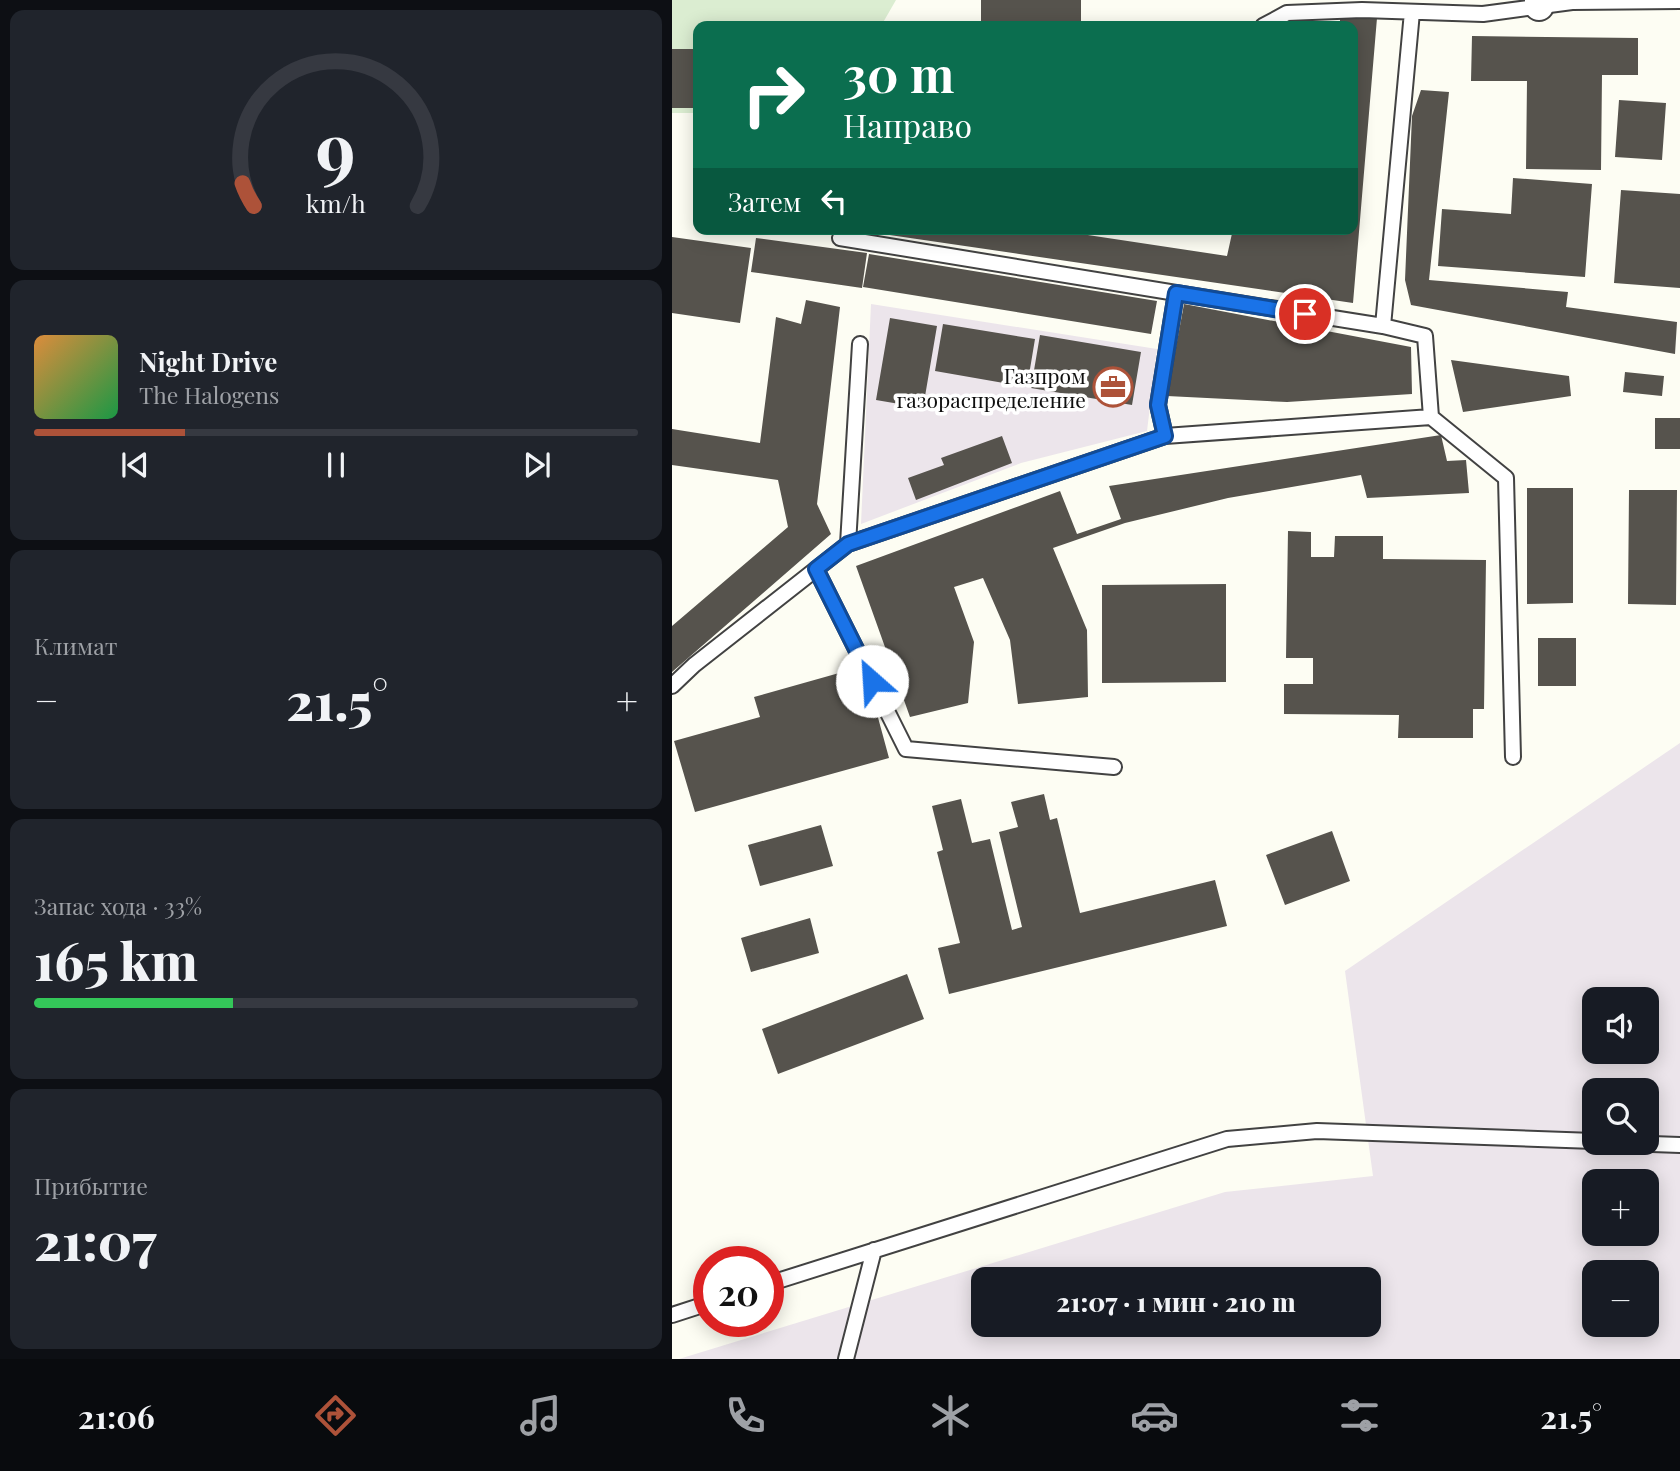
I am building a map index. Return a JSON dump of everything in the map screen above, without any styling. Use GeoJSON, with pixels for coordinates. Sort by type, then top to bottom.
{"type":"FeatureCollection","features":[{"type":"Feature","properties":{"kind":"lane"},"geometry":{"type":"LineString","coordinates":[[1273,21],[1287,13],[1298,20],[1362,5],[1412,12],[1483,14],[1539,3],[1680,1]]}},
{"type":"Feature","properties":{"kind":"lane"},"geometry":{"type":"LineString","coordinates":[[1383,326],[1412,12]]}},
{"type":"Feature","properties":{"kind":"lane"},"geometry":{"type":"LineString","coordinates":[[840,238],[1383,326],[1425,336],[1431,417]]}},
{"type":"Feature","properties":{"kind":"lane"},"geometry":{"type":"LineString","coordinates":[[1165,436],[1158,405],[1176,293]]}},
{"type":"Feature","properties":{"kind":"lane"},"geometry":{"type":"LineString","coordinates":[[848,544],[860,344]]}},
{"type":"Feature","properties":{"kind":"lane"},"geometry":{"type":"LineString","coordinates":[[672,686],[694,665],[848,544],[1165,436],[1431,417],[1506,478],[1513,758]]}},
{"type":"Feature","properties":{"kind":"lane"},"geometry":{"type":"LineString","coordinates":[[816,569],[905,748],[1114,767]]}},
{"type":"Feature","properties":{"kind":"lane"},"geometry":{"type":"LineString","coordinates":[[784,1279],[1227,1139],[1317,1131],[1582,1141]]}},
{"type":"Feature","properties":{"kind":"lane"},"geometry":{"type":"LineString","coordinates":[[1659,1144],[1680,1145]]}},
{"type":"Feature","properties":{"kind":"lane"},"geometry":{"type":"LineString","coordinates":[[846,1359],[874,1250]]}},
{"type":"Feature","properties":{"kind":"lane"},"geometry":{"type":"LineString","coordinates":[[672,1315],[693,1308]]}},
{"type":"Feature","properties":{"kind":"shaded area"},"geometry":{"type":"Polygon","coordinates":[[[871,304],[1157,349],[1147,431],[1021,463],[861,524],[871,304]]]}},
{"type":"Feature","properties":{"kind":"shaded area"},"geometry":{"type":"Polygon","coordinates":[[[1680,743],[1680,1359],[679,1359],[751,1337],[784,1337],[784,1327],[971,1270],[971,1337],[1381,1337],[1381,1267],[980,1267],[1225,1192],[1373,1176],[1345,971],[1680,743]]]}},
{"type":"Feature","properties":{"kind":"green space"},"geometry":{"type":"Polygon","coordinates":[[[672,0],[896,0],[884,21],[693,21],[693,113],[672,113],[672,0]]]}},
{"type":"Feature","properties":{"kind":"building"},"geometry":{"type":"Polygon","coordinates":[[[981,0],[1081,0],[1081,21],[981,21],[981,0]]]}},
{"type":"Feature","properties":{"kind":"building"},"geometry":{"type":"Polygon","coordinates":[[[1340,17],[1377,18],[1353,303],[889,235],[1088,235],[1227,256],[1232,235],[1358,235],[1358,21],[1340,21],[1340,17]]]}},
{"type":"Feature","properties":{"kind":"building"},"geometry":{"type":"Polygon","coordinates":[[[1472,36],[1638,38],[1638,75],[1602,75],[1601,170],[1526,169],[1527,81],[1471,81],[1472,36]]]}},
{"type":"Feature","properties":{"kind":"building"},"geometry":{"type":"Polygon","coordinates":[[[672,49],[693,49],[693,108],[672,108],[672,49]]]}},
{"type":"Feature","properties":{"kind":"building"},"geometry":{"type":"Polygon","coordinates":[[[1421,90],[1449,92],[1429,280],[1568,292],[1566,307],[1677,322],[1675,354],[1411,305],[1405,280],[1412,116],[1421,90]]]}},
{"type":"Feature","properties":{"kind":"building"},"geometry":{"type":"Polygon","coordinates":[[[1619,100],[1666,103],[1662,160],[1615,157],[1619,100]]]}},
{"type":"Feature","properties":{"kind":"building"},"geometry":{"type":"Polygon","coordinates":[[[1513,178],[1592,184],[1585,277],[1438,266],[1442,209],[1511,214],[1513,178]]]}},
{"type":"Feature","properties":{"kind":"building"},"geometry":{"type":"Polygon","coordinates":[[[1621,190],[1680,194],[1680,288],[1614,283],[1621,190]]]}},
{"type":"Feature","properties":{"kind":"building"},"geometry":{"type":"Polygon","coordinates":[[[672,237],[751,248],[740,323],[672,313],[672,237]]]}},
{"type":"Feature","properties":{"kind":"building"},"geometry":{"type":"Polygon","coordinates":[[[756,238],[867,253],[862,288],[751,272],[756,238]]]}},
{"type":"Feature","properties":{"kind":"building"},"geometry":{"type":"Polygon","coordinates":[[[869,254],[1157,301],[1151,334],[863,287],[869,254]]]}},
{"type":"Feature","properties":{"kind":"building"},"geometry":{"type":"Polygon","coordinates":[[[806,300],[840,307],[817,504],[831,534],[672,672],[672,626],[788,527],[778,480],[672,465],[672,429],[760,443],[776,317],[801,324],[806,300]]]}},
{"type":"Feature","properties":{"kind":"building"},"geometry":{"type":"Polygon","coordinates":[[[1184,304],[1411,347],[1412,394],[1287,402],[1167,396],[1184,304]]]}},
{"type":"Feature","properties":{"kind":"building"},"geometry":{"type":"Polygon","coordinates":[[[890,318],[937,326],[923,408],[876,400],[890,318]]]}},
{"type":"Feature","properties":{"kind":"building"},"geometry":{"type":"Polygon","coordinates":[[[943,324],[1035,339],[1027,387],[935,371],[943,324]]]}},
{"type":"Feature","properties":{"kind":"building"},"geometry":{"type":"Polygon","coordinates":[[[1040,335],[1141,352],[1132,405],[1031,388],[1040,335]]]}},
{"type":"Feature","properties":{"kind":"building"},"geometry":{"type":"Polygon","coordinates":[[[1451,360],[1569,376],[1571,396],[1463,412],[1451,360]]]}},
{"type":"Feature","properties":{"kind":"building"},"geometry":{"type":"Polygon","coordinates":[[[1625,372],[1664,376],[1662,396],[1623,392],[1625,372]]]}},
{"type":"Feature","properties":{"kind":"building"},"geometry":{"type":"Polygon","coordinates":[[[1655,418],[1680,418],[1680,449],[1655,449],[1655,418]]]}},
{"type":"Feature","properties":{"kind":"building"},"geometry":{"type":"Polygon","coordinates":[[[1441,435],[1447,461],[1466,460],[1469,493],[1367,498],[1361,475],[1228,498],[1125,523],[1053,548],[1087,630],[1088,697],[1018,704],[1010,640],[983,578],[954,587],[974,642],[968,703],[910,717],[856,566],[1060,491],[1077,534],[1121,519],[1109,486],[1441,435]]]}},
{"type":"Feature","properties":{"kind":"building"},"geometry":{"type":"Polygon","coordinates":[[[1002,436],[1012,463],[916,500],[908,478],[944,465],[941,458],[1002,436]]]}},
{"type":"Feature","properties":{"kind":"building"},"geometry":{"type":"Polygon","coordinates":[[[1527,488],[1573,488],[1573,603],[1527,604],[1527,488]]]}},
{"type":"Feature","properties":{"kind":"building"},"geometry":{"type":"Polygon","coordinates":[[[1629,490],[1677,490],[1676,605],[1628,604],[1629,490]]]}},
{"type":"Feature","properties":{"kind":"building"},"geometry":{"type":"Polygon","coordinates":[[[1288,531],[1311,532],[1311,557],[1334,557],[1335,536],[1383,536],[1383,559],[1486,560],[1484,709],[1473,709],[1473,738],[1398,738],[1399,715],[1284,714],[1284,684],[1313,684],[1313,658],[1286,658],[1288,531]]]}},
{"type":"Feature","properties":{"kind":"building"},"geometry":{"type":"Polygon","coordinates":[[[1226,584],[1226,682],[1102,683],[1102,585],[1226,584]]]}},
{"type":"Feature","properties":{"kind":"building"},"geometry":{"type":"Polygon","coordinates":[[[1538,638],[1576,638],[1576,686],[1538,686],[1538,638]]]}},
{"type":"Feature","properties":{"kind":"building"},"geometry":{"type":"Polygon","coordinates":[[[864,666],[889,758],[695,812],[674,741],[760,717],[754,697],[864,666]]]}},
{"type":"Feature","properties":{"kind":"building"},"geometry":{"type":"Polygon","coordinates":[[[1044,794],[1050,820],[1057,818],[1080,913],[1215,880],[1227,926],[949,994],[938,948],[960,943],[937,852],[943,850],[932,806],[961,799],[972,843],[990,839],[1012,930],[1022,927],[999,832],[1018,827],[1011,802],[1044,794]]]}},
{"type":"Feature","properties":{"kind":"building"},"geometry":{"type":"Polygon","coordinates":[[[821,825],[833,866],[760,886],[748,845],[821,825]]]}},
{"type":"Feature","properties":{"kind":"building"},"geometry":{"type":"Polygon","coordinates":[[[1332,831],[1350,881],[1285,905],[1266,855],[1332,831]]]}},
{"type":"Feature","properties":{"kind":"building"},"geometry":{"type":"Polygon","coordinates":[[[810,918],[819,953],[751,972],[741,938],[810,918]]]}},
{"type":"Feature","properties":{"kind":"building"},"geometry":{"type":"Polygon","coordinates":[[[907,974],[924,1019],[778,1074],[762,1029],[907,974]]]}},
{"type":"Feature","properties":{"kind":"place","name":"Газпром газораспределение"},"geometry":{"type":"Point","coordinates":[1113,387]}},
{"type":"Feature","properties":{"kind":"route"},"geometry":{"type":"LineString","coordinates":[[872,681],[816,569],[848,544],[1165,436],[1158,405],[1176,293],[1305,314]]}}]}
